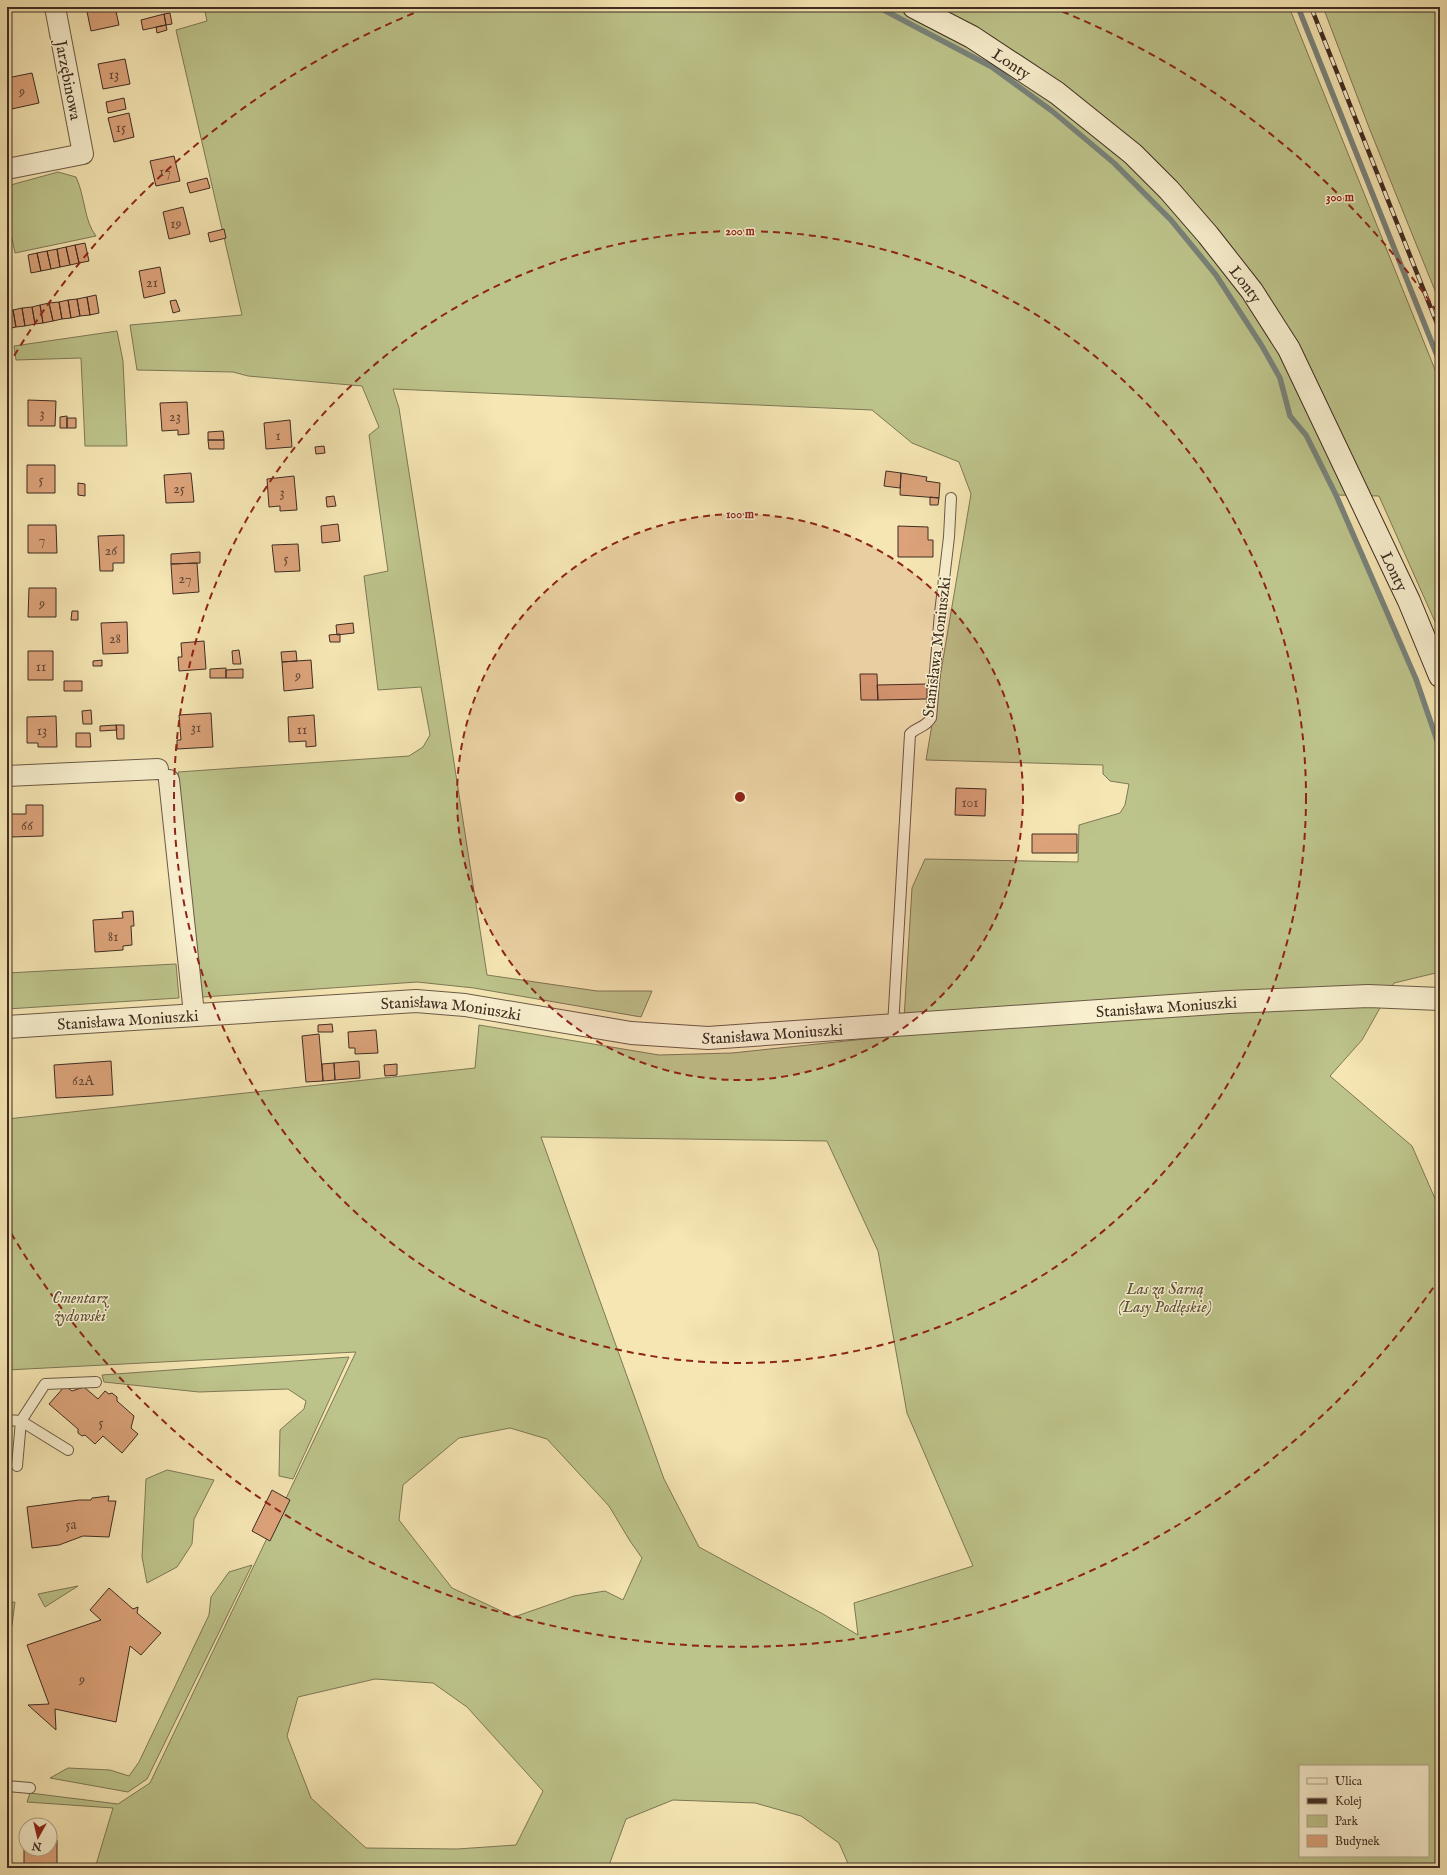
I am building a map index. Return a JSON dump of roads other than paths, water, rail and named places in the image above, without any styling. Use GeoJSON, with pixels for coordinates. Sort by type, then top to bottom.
{"type":"FeatureCollection","features":[{"type":"Feature","properties":{"kind":"street","name":"Jarzębinowa"},"geometry":{"type":"LineString","coordinates":[[7,169],[83,154],[55,7]]}},
{"type":"Feature","properties":{"kind":"street","name":"Lonty"},"geometry":{"type":"LineString","coordinates":[[914,7],[972,37],[1057,93],[1133,154],[1169,190],[1213,241],[1252,291],[1289,350],[1410,601],[1440,676]]}},
{"type":"Feature","properties":{"kind":"street"},"geometry":{"type":"LineString","coordinates":[[7,776],[164,774],[194,1014]]}},
{"type":"Feature","properties":{"kind":"street","name":"Stanisława Moniuszki"},"geometry":{"type":"LineString","coordinates":[[7,1027],[416,1001],[465,1005],[597,1028],[682,1037],[748,1036],[1311,997],[1412,997],[1440,999]]}},
{"type":"Feature","properties":{"kind":"lane","name":"Stanisława Moniuszki"},"geometry":{"type":"LineString","coordinates":[[893,1026],[910,734],[915,729],[926,726],[931,718],[940,613],[949,537],[951,498]]}},
{"type":"Feature","properties":{"kind":"lane"},"geometry":{"type":"LineString","coordinates":[[17,1466],[21,1421],[45,1384],[96,1382]]}},
{"type":"Feature","properties":{"kind":"lane"},"geometry":{"type":"LineString","coordinates":[[7,1420],[21,1421],[68,1450]]}},
{"type":"Feature","properties":{"kind":"lane"},"geometry":{"type":"LineString","coordinates":[[7,1786],[30,1788]]}},
{"type":"Feature","properties":{"kind":"waterway"},"geometry":{"type":"LineString","coordinates":[[878,7],[992,67],[1052,111],[1114,163],[1171,220],[1216,275],[1262,346],[1280,378],[1290,416],[1306,435],[1336,495],[1416,679],[1440,749]]}},
{"type":"Feature","properties":{"kind":"waterway"},"geometry":{"type":"LineString","coordinates":[[1298,7],[1440,363]]}},
{"type":"Feature","properties":{"kind":"railway"},"geometry":{"type":"LineString","coordinates":[[1311,7],[1440,331]]}},
{"type":"Feature","properties":{"kind":"park label","name":"Las za Sarną (Lasy Podłęskie)"},"geometry":{"type":"Point","coordinates":[1165,1297]}},
{"type":"Feature","properties":{"kind":"park label","name":"Cmentarz żydowski"},"geometry":{"type":"Point","coordinates":[80,1306]}}]}
